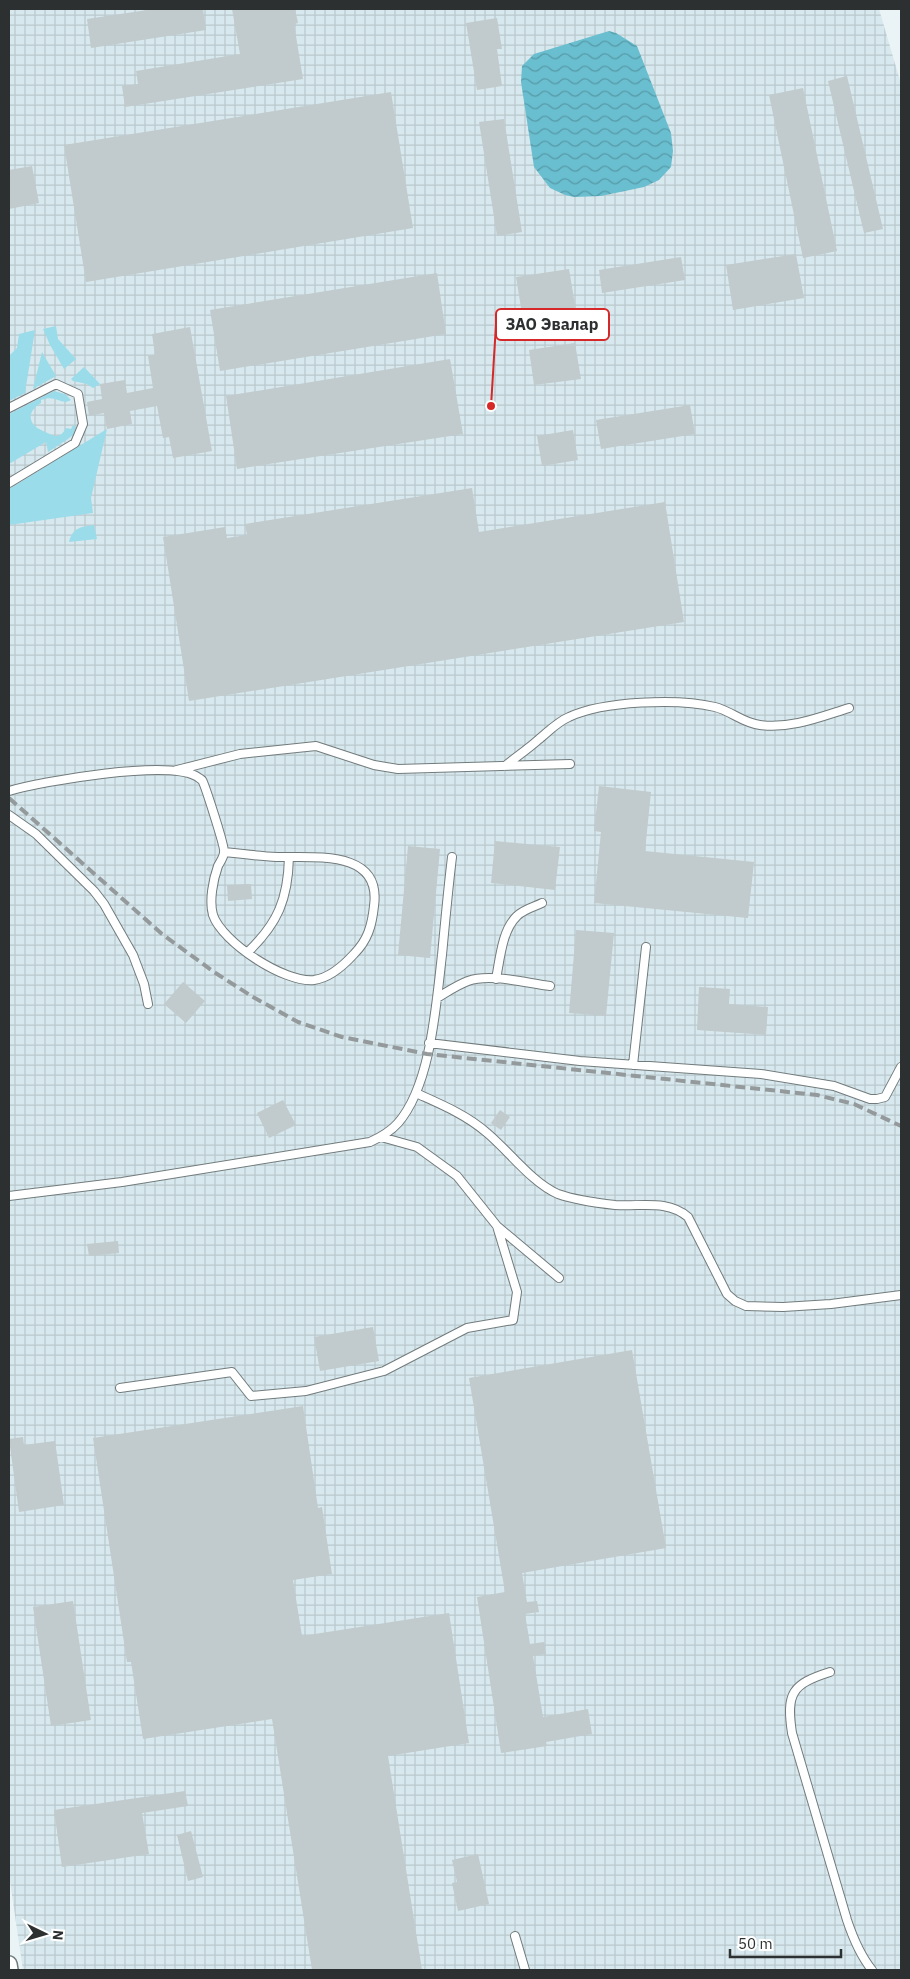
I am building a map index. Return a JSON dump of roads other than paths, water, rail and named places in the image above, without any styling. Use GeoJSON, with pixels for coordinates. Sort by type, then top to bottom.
{"type":"FeatureCollection","features":[{"type":"Feature","properties":{"kind":"street"},"geometry":{"type":"LineString","coordinates":[[9,1964],[10,1970]]}},
{"type":"Feature","properties":{"kind":"lane"},"geometry":{"type":"LineString","coordinates":[[9,408],[56,384],[78,394],[83,424],[75,442],[9,482]]}},
{"type":"Feature","properties":{"kind":"lane"},"geometry":{"type":"LineString","coordinates":[[505,766],[567,718],[597,708],[680,702],[701,704],[727,710],[746,722],[776,726],[798,723],[849,708]]}},
{"type":"Feature","properties":{"kind":"lane"},"geometry":{"type":"LineString","coordinates":[[9,791],[113,772],[173,771],[240,754],[305,746],[327,748],[374,765],[398,770],[570,764]]}},
{"type":"Feature","properties":{"kind":"lane"},"geometry":{"type":"LineString","coordinates":[[173,771],[195,776],[202,781],[224,852],[214,880],[212,912],[221,928],[248,952],[266,966],[278,972],[298,979],[316,980],[331,974],[350,959],[368,934],[372,924],[375,889],[364,871],[349,862],[300,856],[289,857],[224,852]]}},
{"type":"Feature","properties":{"kind":"lane"},"geometry":{"type":"LineString","coordinates":[[9,814],[36,834],[94,890],[133,955],[144,984],[148,1004]]}},
{"type":"Feature","properties":{"kind":"lane"},"geometry":{"type":"LineString","coordinates":[[248,952],[264,936],[280,912],[286,891],[289,857]]}},
{"type":"Feature","properties":{"kind":"lane"},"geometry":{"type":"LineString","coordinates":[[9,1196],[122,1182],[370,1142],[392,1130],[400,1122],[416,1094],[430,1044],[437,998],[452,857]]}},
{"type":"Feature","properties":{"kind":"lane"},"geometry":{"type":"LineString","coordinates":[[496,979],[511,924],[521,913],[542,903]]}},
{"type":"Feature","properties":{"kind":"lane"},"geometry":{"type":"LineString","coordinates":[[633,1065],[646,947]]}},
{"type":"Feature","properties":{"kind":"lane"},"geometry":{"type":"LineString","coordinates":[[437,998],[474,979],[496,979],[550,986]]}},
{"type":"Feature","properties":{"kind":"lane"},"geometry":{"type":"LineString","coordinates":[[430,1044],[560,1059],[761,1074],[834,1086],[870,1099],[885,1097],[901,1067]]}},
{"type":"Feature","properties":{"kind":"lane"},"geometry":{"type":"LineString","coordinates":[[416,1094],[454,1110],[486,1131],[530,1174],[557,1193],[614,1205],[658,1205],[670,1206],[680,1210],[688,1217],[727,1294],[735,1301],[746,1306],[783,1307],[831,1304],[901,1295]]}},
{"type":"Feature","properties":{"kind":"lane"},"geometry":{"type":"LineString","coordinates":[[381,1137],[417,1147],[457,1176],[497,1226],[559,1278]]}},
{"type":"Feature","properties":{"kind":"lane"},"geometry":{"type":"LineString","coordinates":[[120,1388],[232,1372],[251,1396],[306,1391],[384,1370],[467,1328],[513,1320],[517,1292],[497,1226]]}},
{"type":"Feature","properties":{"kind":"lane"},"geometry":{"type":"LineString","coordinates":[[830,1672],[802,1683],[796,1690],[790,1706],[792,1733],[847,1920],[857,1946],[872,1970]]}},
{"type":"Feature","properties":{"kind":"lane"},"geometry":{"type":"LineString","coordinates":[[514,1936],[525,1970]]}},
{"type":"Feature","properties":{"kind":"water"},"geometry":{"type":"Polygon","coordinates":[[[609,31],[616,33],[637,46],[671,133],[673,151],[671,167],[659,180],[644,187],[601,196],[574,197],[565,195],[550,188],[534,167],[521,82],[522,66],[534,54],[609,31]]]}},
{"type":"Feature","properties":{"kind":"railway"},"geometry":{"type":"LineString","coordinates":[[9,798],[162,934],[214,972],[253,997],[298,1022],[342,1037],[427,1054],[817,1095],[854,1104],[901,1126]]}},
{"type":"Feature","properties":{"kind":"place","name":"ЗАО Эвалар"},"geometry":{"type":"Point","coordinates":[491,406]}}]}
